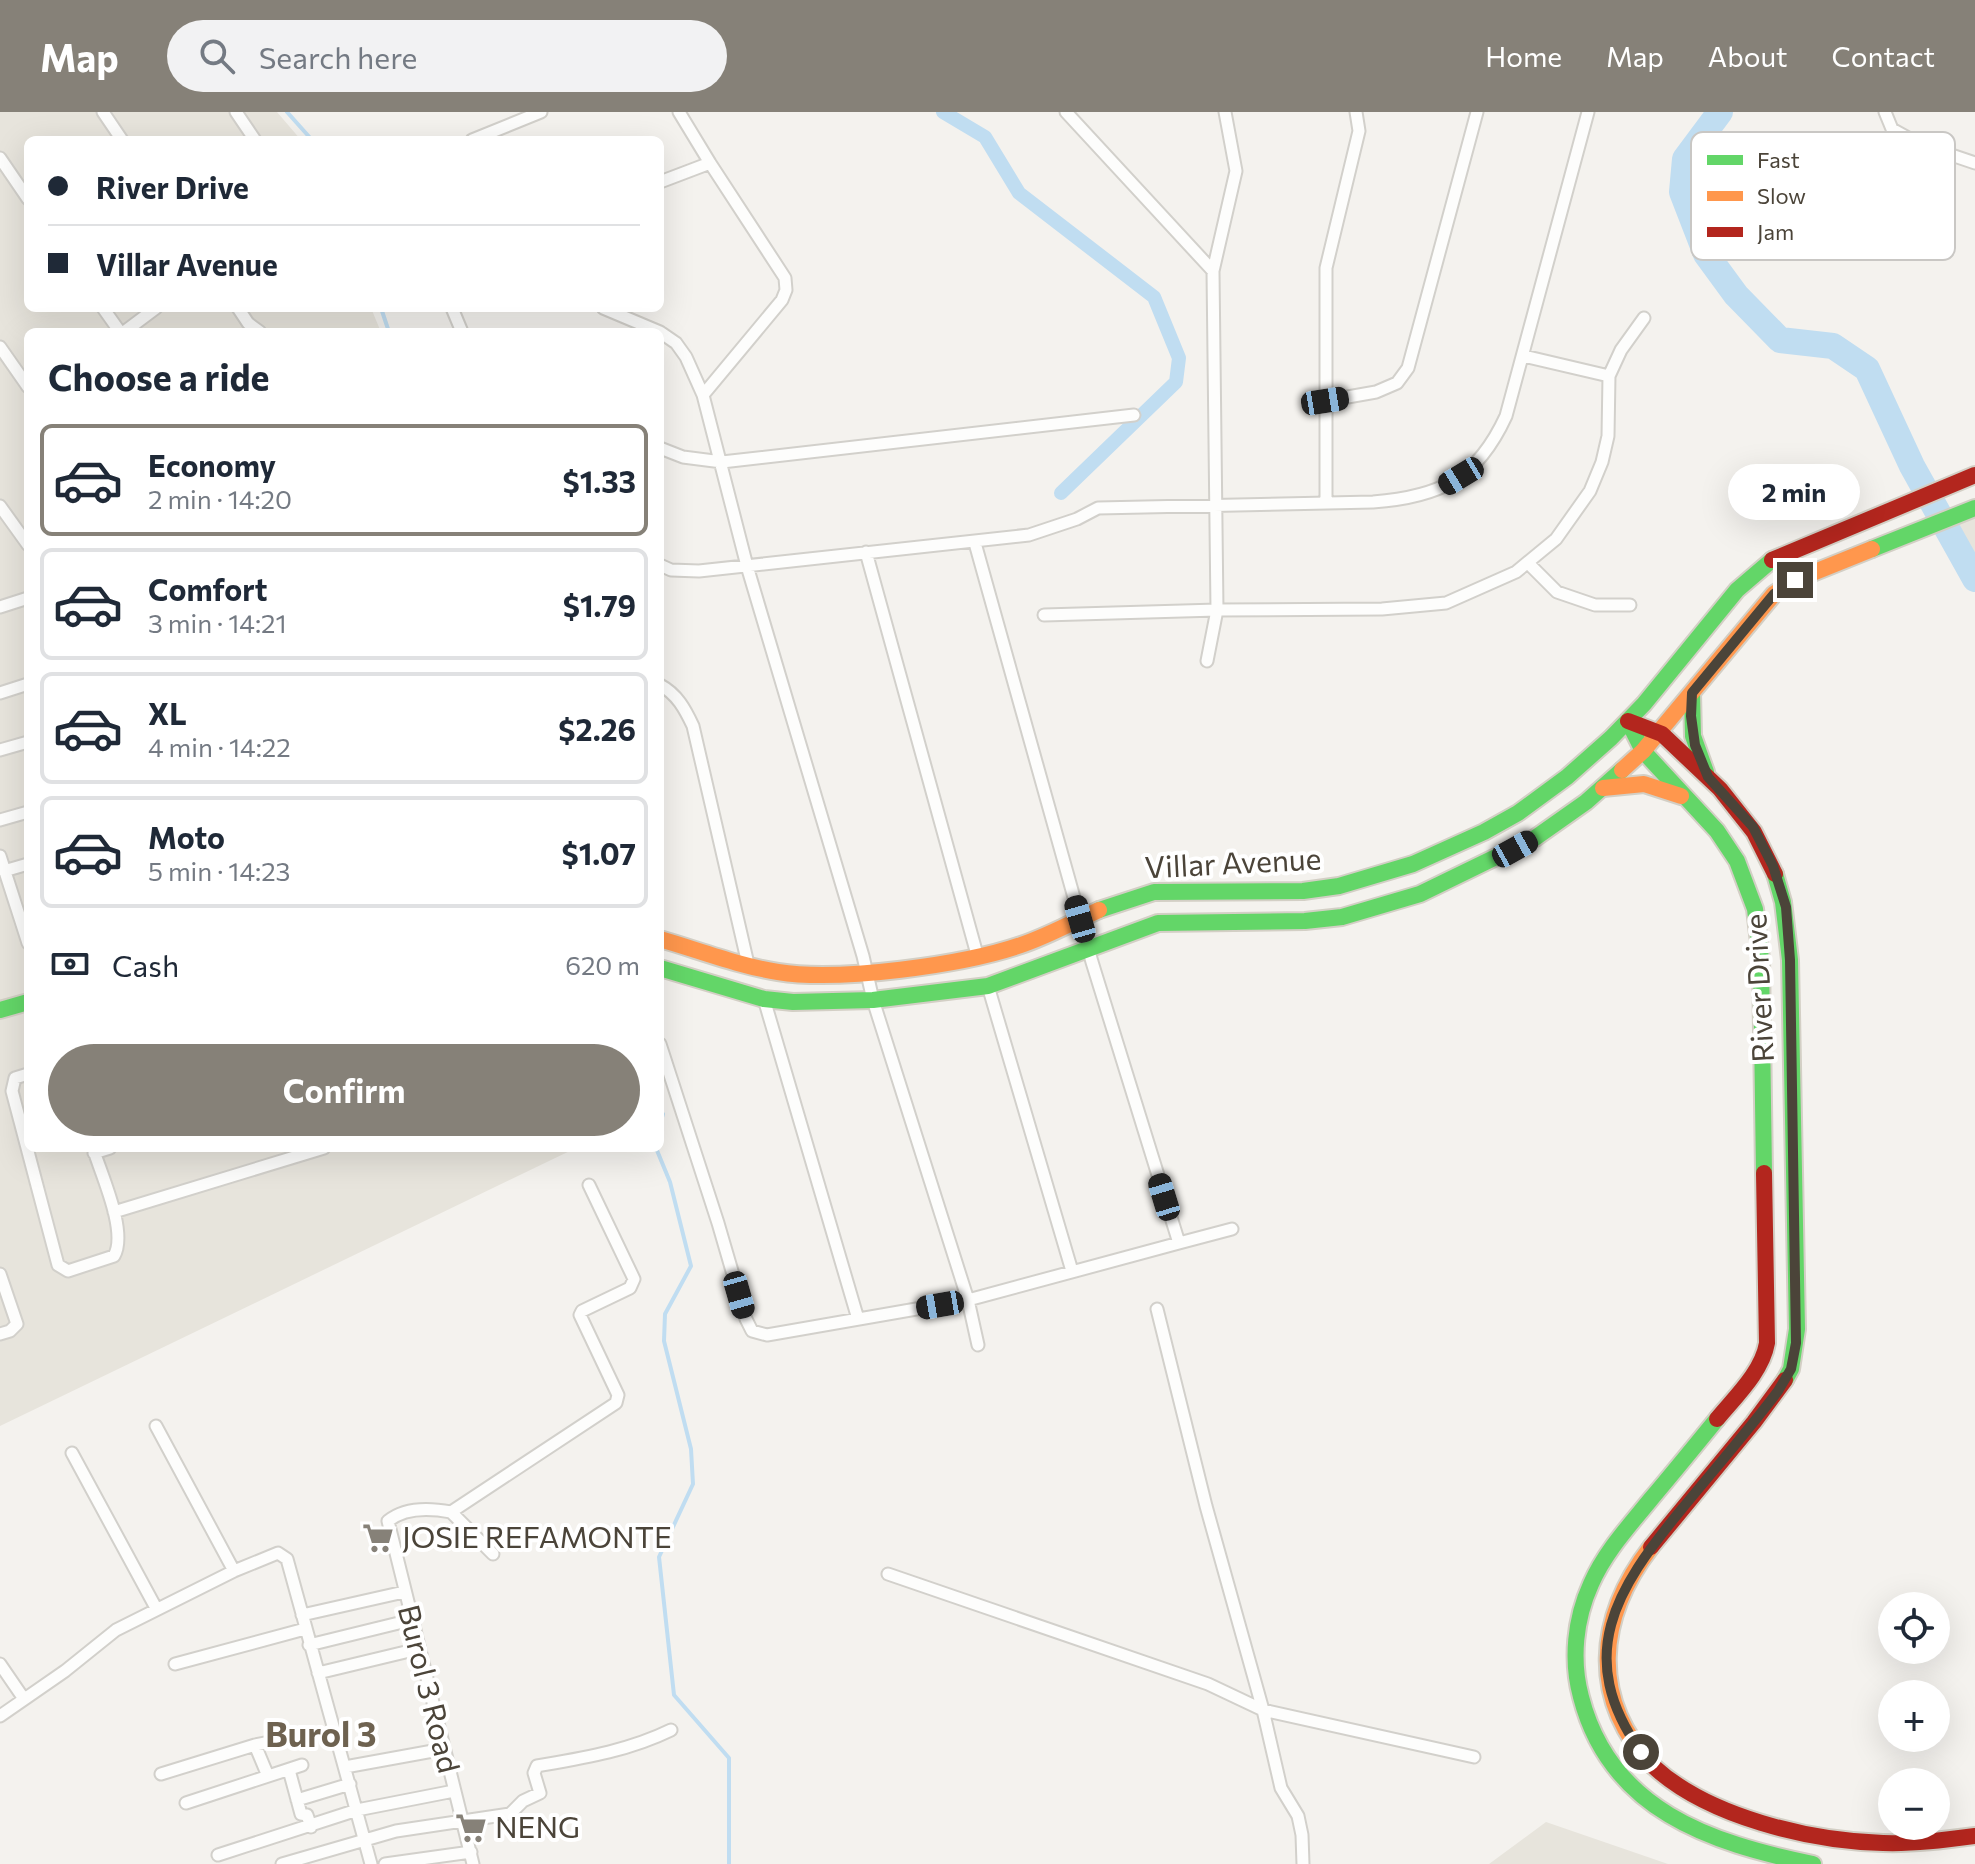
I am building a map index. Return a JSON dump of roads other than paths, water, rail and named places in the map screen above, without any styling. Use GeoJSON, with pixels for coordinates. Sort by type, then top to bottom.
{"type":"FeatureCollection","features":[{"type":"Feature","properties":{"kind":"main road","name":"Villar Avenue"},"geometry":{"type":"LineString","coordinates":[[664,940],[794,974],[867,972],[978,958],[1022,944],[1134,896],[1154,892],[1303,891],[1339,886],[1413,864],[1449,850],[1518,813],[1567,777],[1628,721],[1755,571],[1781,554],[1975,475]]}},
{"type":"Feature","properties":{"kind":"main road","name":"Villar Avenue"},"geometry":{"type":"LineString","coordinates":[[664,969],[764,999],[793,1002],[873,1000],[988,986],[1158,923],[1305,921],[1342,917],[1380,907],[1445,883],[1535,838],[1601,789],[1660,732],[1774,594],[1795,580],[1975,508]]}},
{"type":"Feature","properties":{"kind":"main road"},"geometry":{"type":"LineString","coordinates":[[1692,693],[1693,736],[1708,777]]}},
{"type":"Feature","properties":{"kind":"main road","name":"River Drive"},"geometry":{"type":"LineString","coordinates":[[1628,721],[1660,732],[1708,777],[1753,827],[1773,866],[1786,907],[1791,976],[1796,1343],[1791,1369],[1778,1391],[1658,1538],[1623,1590],[1613,1616],[1607,1646],[1613,1698],[1629,1735],[1657,1770],[1690,1793],[1719,1805],[1801,1831],[1838,1839],[1883,1843],[1975,1836]]}},
{"type":"Feature","properties":{"kind":"main road","name":"River Drive"},"geometry":{"type":"LineString","coordinates":[[1628,721],[1643,751],[1717,831],[1737,861],[1751,893],[1759,924],[1767,1343],[1765,1355],[1752,1376],[1620,1537],[1597,1572],[1579,1621],[1575,1648],[1576,1675],[1584,1715],[1595,1741],[1621,1778],[1647,1803],[1705,1834],[1768,1855],[1813,1864]]}},
{"type":"Feature","properties":{"kind":"main road"},"geometry":{"type":"LineString","coordinates":[[1601,789],[1644,784],[1685,797]]}},
{"type":"Feature","properties":{"kind":"main road"},"geometry":{"type":"LineString","coordinates":[[0,1010],[24,1003]]}},
{"type":"Feature","properties":{"kind":"street"},"geometry":{"type":"LineString","coordinates":[[103,112],[119,136]]}},
{"type":"Feature","properties":{"kind":"street"},"geometry":{"type":"LineString","coordinates":[[236,112],[252,136]]}},
{"type":"Feature","properties":{"kind":"street"},"geometry":{"type":"LineString","coordinates":[[482,136],[541,112]]}},
{"type":"Feature","properties":{"kind":"street"},"geometry":{"type":"LineString","coordinates":[[679,112],[785,278],[786,290],[782,300],[703,395]]}},
{"type":"Feature","properties":{"kind":"street"},"geometry":{"type":"LineString","coordinates":[[1066,112],[1213,271]]}},
{"type":"Feature","properties":{"kind":"street"},"geometry":{"type":"LineString","coordinates":[[1207,661],[1217,610],[1213,271],[1236,171],[1225,112]]}},
{"type":"Feature","properties":{"kind":"street"},"geometry":{"type":"LineString","coordinates":[[1326,503],[1326,268],[1359,131],[1356,112]]}},
{"type":"Feature","properties":{"kind":"street"},"geometry":{"type":"LineString","coordinates":[[1325,401],[1376,392],[1397,383],[1408,368],[1477,112]]}},
{"type":"Feature","properties":{"kind":"street"},"geometry":{"type":"LineString","coordinates":[[664,566],[684,571],[975,543],[1047,530],[1098,508],[1326,503],[1409,499],[1435,492],[1461,476],[1481,457],[1495,440],[1506,416],[1588,112]]}},
{"type":"Feature","properties":{"kind":"street"},"geometry":{"type":"LineString","coordinates":[[1885,112],[1892,129],[1897,132]]}},
{"type":"Feature","properties":{"kind":"street"},"geometry":{"type":"LineString","coordinates":[[1955,156],[1975,163]]}},
{"type":"Feature","properties":{"kind":"street"},"geometry":{"type":"LineString","coordinates":[[0,158],[24,193]]}},
{"type":"Feature","properties":{"kind":"street"},"geometry":{"type":"LineString","coordinates":[[664,180],[710,163]]}},
{"type":"Feature","properties":{"kind":"street"},"geometry":{"type":"LineString","coordinates":[[106,312],[119,328]]}},
{"type":"Feature","properties":{"kind":"street"},"geometry":{"type":"LineString","coordinates":[[128,328],[150,312]]}},
{"type":"Feature","properties":{"kind":"street"},"geometry":{"type":"LineString","coordinates":[[241,312],[255,328]]}},
{"type":"Feature","properties":{"kind":"street"},"geometry":{"type":"LineString","coordinates":[[612,312],[650,328]]}},
{"type":"Feature","properties":{"kind":"street"},"geometry":{"type":"LineString","coordinates":[[1044,615],[1382,609],[1446,603],[1516,572],[1556,539],[1590,491],[1608,436],[1609,376],[1621,350],[1644,318]]}},
{"type":"Feature","properties":{"kind":"street"},"geometry":{"type":"LineString","coordinates":[[664,335],[676,343],[686,357],[703,395],[747,566],[873,1000],[968,1300],[978,1345]]}},
{"type":"Feature","properties":{"kind":"street"},"geometry":{"type":"LineString","coordinates":[[0,347],[24,381]]}},
{"type":"Feature","properties":{"kind":"street"},"geometry":{"type":"LineString","coordinates":[[1524,356],[1609,376]]}},
{"type":"Feature","properties":{"kind":"street"},"geometry":{"type":"LineString","coordinates":[[664,450],[683,457],[722,462],[1134,415]]}},
{"type":"Feature","properties":{"kind":"street"},"geometry":{"type":"LineString","coordinates":[[0,507],[24,540]]}},
{"type":"Feature","properties":{"kind":"street"},"geometry":{"type":"LineString","coordinates":[[975,543],[1088,947],[1179,1243]]}},
{"type":"Feature","properties":{"kind":"street"},"geometry":{"type":"LineString","coordinates":[[866,552],[978,958]]}},
{"type":"Feature","properties":{"kind":"street"},"geometry":{"type":"LineString","coordinates":[[1528,563],[1557,592],[1595,605],[1630,605]]}},
{"type":"Feature","properties":{"kind":"street"},"geometry":{"type":"LineString","coordinates":[[0,607],[24,599]]}},
{"type":"Feature","properties":{"kind":"street"},"geometry":{"type":"LineString","coordinates":[[0,693],[24,685]]}},
{"type":"Feature","properties":{"kind":"street"},"geometry":{"type":"LineString","coordinates":[[664,687],[685,708],[693,726],[748,964]]}},
{"type":"Feature","properties":{"kind":"street"},"geometry":{"type":"LineString","coordinates":[[0,750],[24,743]]}},
{"type":"Feature","properties":{"kind":"street"},"geometry":{"type":"LineString","coordinates":[[0,820],[24,813]]}},
{"type":"Feature","properties":{"kind":"street"},"geometry":{"type":"LineString","coordinates":[[0,856],[24,928]]}},
{"type":"Feature","properties":{"kind":"street"},"geometry":{"type":"LineString","coordinates":[[4,871],[24,865]]}},
{"type":"Feature","properties":{"kind":"street"},"geometry":{"type":"LineString","coordinates":[[988,986],[1072,1271]]}},
{"type":"Feature","properties":{"kind":"street"},"geometry":{"type":"LineString","coordinates":[[764,999],[858,1319]]}},
{"type":"Feature","properties":{"kind":"street"},"geometry":{"type":"LineString","coordinates":[[664,1056],[752,1331],[767,1335],[968,1300],[1232,1229]]}},
{"type":"Feature","properties":{"kind":"street"},"geometry":{"type":"LineString","coordinates":[[24,1075],[15,1078],[12,1091],[24,1136]]}},
{"type":"Feature","properties":{"kind":"street"},"geometry":{"type":"LineString","coordinates":[[28,1152],[58,1265],[68,1271],[114,1256],[118,1248],[114,1212],[95,1152]]}},
{"type":"Feature","properties":{"kind":"street"},"geometry":{"type":"LineString","coordinates":[[114,1212],[311,1152]]}},
{"type":"Feature","properties":{"kind":"street"},"geometry":{"type":"LineString","coordinates":[[493,1554],[451,1512],[616,1403],[618,1395],[580,1315],[582,1311],[630,1288],[634,1279],[589,1185]]}},
{"type":"Feature","properties":{"kind":"street"},"geometry":{"type":"LineString","coordinates":[[0,1274],[17,1324],[10,1331],[0,1334]]}},
{"type":"Feature","properties":{"kind":"street"},"geometry":{"type":"LineString","coordinates":[[1157,1309],[1281,1788],[1298,1816],[1303,1864]]}},
{"type":"Feature","properties":{"kind":"street"},"geometry":{"type":"LineString","coordinates":[[156,1426],[234,1571]]}},
{"type":"Feature","properties":{"kind":"street"},"geometry":{"type":"LineString","coordinates":[[72,1453],[156,1608]]}},
{"type":"Feature","properties":{"kind":"street","name":"Burol 3 Road"},"geometry":{"type":"LineString","coordinates":[[451,1512],[414,1510],[393,1516],[388,1521],[388,1527],[472,1858]]}},
{"type":"Feature","properties":{"kind":"street"},"geometry":{"type":"LineString","coordinates":[[0,1716],[65,1671],[107,1636],[156,1608],[278,1553],[287,1559],[371,1864]]}},
{"type":"Feature","properties":{"kind":"street"},"geometry":{"type":"LineString","coordinates":[[888,1574],[1208,1684],[1263,1710],[1474,1757]]}},
{"type":"Feature","properties":{"kind":"street"},"geometry":{"type":"LineString","coordinates":[[302,1615],[404,1592]]}},
{"type":"Feature","properties":{"kind":"street"},"geometry":{"type":"LineString","coordinates":[[309,1645],[411,1620]]}},
{"type":"Feature","properties":{"kind":"street"},"geometry":{"type":"LineString","coordinates":[[175,1664],[305,1629]]}},
{"type":"Feature","properties":{"kind":"street"},"geometry":{"type":"LineString","coordinates":[[318,1673],[418,1649]]}},
{"type":"Feature","properties":{"kind":"street"},"geometry":{"type":"LineString","coordinates":[[0,1664],[24,1699]]}},
{"type":"Feature","properties":{"kind":"street"},"geometry":{"type":"LineString","coordinates":[[283,1864],[408,1828],[510,1814],[523,1801],[540,1793],[534,1773],[537,1766],[645,1743],[671,1730]]}},
{"type":"Feature","properties":{"kind":"street"},"geometry":{"type":"LineString","coordinates":[[161,1774],[255,1745],[301,1736]]}},
{"type":"Feature","properties":{"kind":"street"},"geometry":{"type":"LineString","coordinates":[[255,1745],[268,1776]]}},
{"type":"Feature","properties":{"kind":"street"},"geometry":{"type":"LineString","coordinates":[[345,1767],[444,1749]]}},
{"type":"Feature","properties":{"kind":"street"},"geometry":{"type":"LineString","coordinates":[[186,1803],[302,1765]]}},
{"type":"Feature","properties":{"kind":"street"},"geometry":{"type":"LineString","coordinates":[[289,1770],[301,1814],[307,1815],[311,1827]]}},
{"type":"Feature","properties":{"kind":"street"},"geometry":{"type":"LineString","coordinates":[[297,1800],[350,1784]]}},
{"type":"Feature","properties":{"kind":"street"},"geometry":{"type":"LineString","coordinates":[[218,1855],[357,1810],[454,1791]]}},
{"type":"Feature","properties":{"kind":"street"},"geometry":{"type":"LineString","coordinates":[[385,1864],[472,1858]]}},
{"type":"Feature","properties":{"kind":"waterway"},"geometry":{"type":"LineString","coordinates":[[287,112],[308,136]]}},
{"type":"Feature","properties":{"kind":"waterway"},"geometry":{"type":"LineString","coordinates":[[943,112],[985,137],[1019,193],[1154,297],[1179,358],[1176,382],[1061,493]]}},
{"type":"Feature","properties":{"kind":"waterway"},"geometry":{"type":"LineString","coordinates":[[1705,132],[1720,112]]}},
{"type":"Feature","properties":{"kind":"waterway"},"geometry":{"type":"LineString","coordinates":[[1691,151],[1685,159],[1682,192],[1691,215]]}},
{"type":"Feature","properties":{"kind":"waterway"},"geometry":{"type":"LineString","coordinates":[[1710,260],[1736,295],[1780,340],[1833,346],[1867,369],[1912,466],[1975,579]]}},
{"type":"Feature","properties":{"kind":"waterway"},"geometry":{"type":"LineString","coordinates":[[382,312],[388,328]]}},
{"type":"Feature","properties":{"kind":"waterway"},"geometry":{"type":"LineString","coordinates":[[658,1152],[670,1182],[691,1266],[665,1314],[664,1341],[691,1449],[693,1484],[659,1557],[674,1695],[729,1758],[729,1864]]}},
{"type":"Feature","properties":{"kind":"place","name":"JOSIE REFAMONTE"},"geometry":{"type":"Point","coordinates":[378,1538]}},
{"type":"Feature","properties":{"kind":"place","name":"NENG"},"geometry":{"type":"Point","coordinates":[471,1828]}},
{"type":"Feature","properties":{"kind":"district","name":"Burol 3"},"geometry":{"type":"Point","coordinates":[321,1735]}}]}
